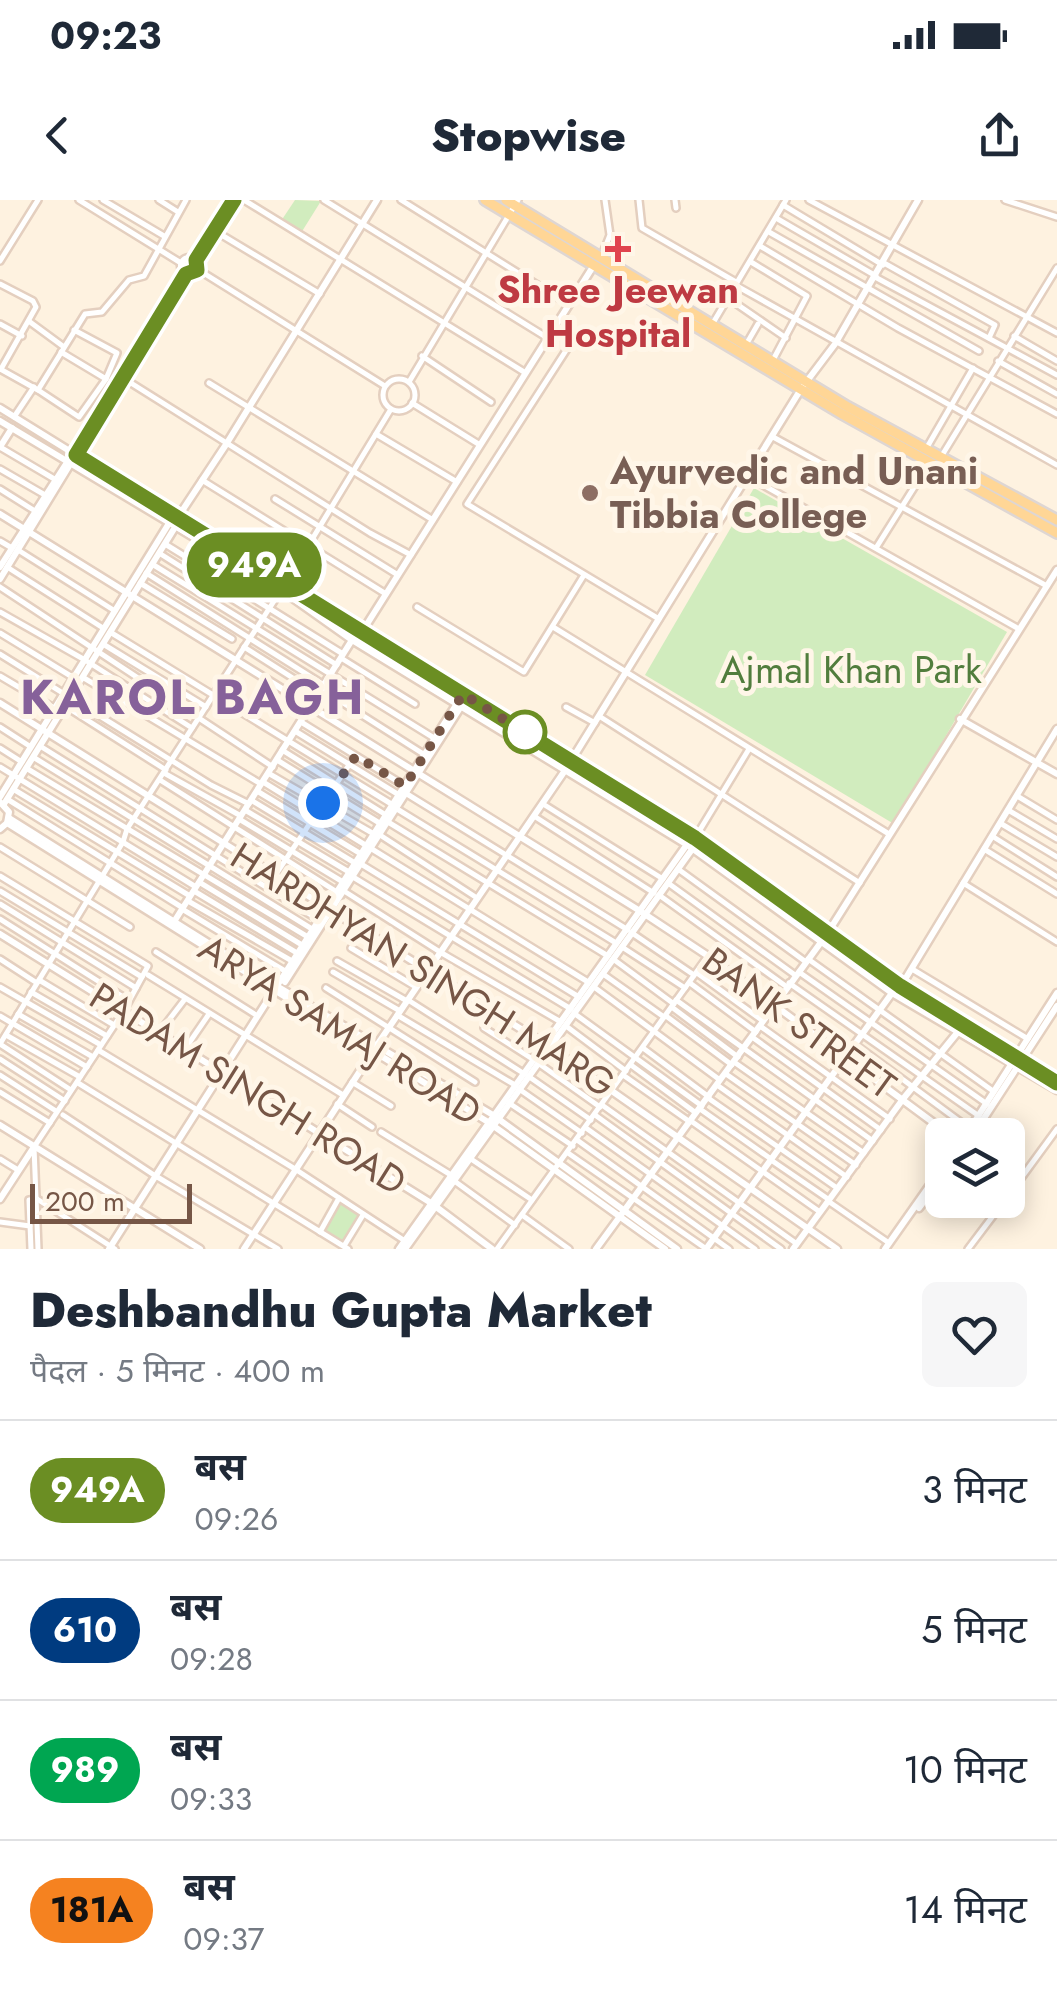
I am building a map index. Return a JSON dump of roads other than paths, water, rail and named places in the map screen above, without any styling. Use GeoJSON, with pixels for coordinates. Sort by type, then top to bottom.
{"type":"FeatureCollection","features":[{"type":"Feature","properties":{"kind":"main road"},"geometry":{"type":"LineString","coordinates":[[485,200],[512,204],[804,386],[1057,533]]}},
{"type":"Feature","properties":{"kind":"main road"},"geometry":{"type":"LineString","coordinates":[[598,261],[772,362],[804,386],[1057,520]]}},
{"type":"Feature","properties":{"kind":"street"},"geometry":{"type":"LineString","coordinates":[[0,262],[38,200]]}},
{"type":"Feature","properties":{"kind":"street"},"geometry":{"type":"LineString","coordinates":[[79,200],[181,263],[186,274]]}},
{"type":"Feature","properties":{"kind":"street"},"geometry":{"type":"LineString","coordinates":[[103,200],[164,236]]}},
{"type":"Feature","properties":{"kind":"street"},"geometry":{"type":"LineString","coordinates":[[158,200],[178,212]]}},
{"type":"Feature","properties":{"kind":"street"},"geometry":{"type":"LineString","coordinates":[[14,417],[85,314],[102,312],[129,280],[144,276],[186,200]]}},
{"type":"Feature","properties":{"kind":"street"},"geometry":{"type":"LineString","coordinates":[[197,270],[196,260],[234,200]]}},
{"type":"Feature","properties":{"kind":"street"},"geometry":{"type":"LineString","coordinates":[[244,200],[524,372]]}},
{"type":"Feature","properties":{"kind":"street"},"geometry":{"type":"LineString","coordinates":[[324,200],[546,337]]}},
{"type":"Feature","properties":{"kind":"street"},"geometry":{"type":"LineString","coordinates":[[95,650],[377,200]]}},
{"type":"Feature","properties":{"kind":"street"},"geometry":{"type":"LineString","coordinates":[[401,200],[568,304]]}},
{"type":"Feature","properties":{"kind":"street"},"geometry":{"type":"LineString","coordinates":[[362,632],[546,337],[598,261],[610,236],[605,200]]}},
{"type":"Feature","properties":{"kind":"street"},"geometry":{"type":"LineString","coordinates":[[640,200],[642,228],[835,344],[1057,465]]}},
{"type":"Feature","properties":{"kind":"street"},"geometry":{"type":"LineString","coordinates":[[809,200],[1057,332]]}},
{"type":"Feature","properties":{"kind":"street"},"geometry":{"type":"LineString","coordinates":[[244,1249],[343,1094],[566,770],[747,476],[835,344],[918,200]]}},
{"type":"Feature","properties":{"kind":"street"},"geometry":{"type":"LineString","coordinates":[[1005,200],[1057,217]]}},
{"type":"Feature","properties":{"kind":"street"},"geometry":{"type":"LineString","coordinates":[[711,326],[784,203],[883,264],[995,325],[990,338]]}},
{"type":"Feature","properties":{"kind":"street"},"geometry":{"type":"LineString","coordinates":[[409,382],[512,204]]}},
{"type":"Feature","properties":{"kind":"street"},"geometry":{"type":"LineString","coordinates":[[776,218],[1057,375]]}},
{"type":"Feature","properties":{"kind":"street"},"geometry":{"type":"LineString","coordinates":[[215,231],[320,294]]}},
{"type":"Feature","properties":{"kind":"street"},"geometry":{"type":"LineString","coordinates":[[769,232],[978,351]]}},
{"type":"Feature","properties":{"kind":"street"},"geometry":{"type":"LineString","coordinates":[[760,246],[858,305],[1057,414]]}},
{"type":"Feature","properties":{"kind":"street"},"geometry":{"type":"LineString","coordinates":[[181,263],[188,257],[196,260]]}},
{"type":"Feature","properties":{"kind":"street"},"geometry":{"type":"LineString","coordinates":[[751,262],[808,296],[772,362]]}},
{"type":"Feature","properties":{"kind":"street"},"geometry":{"type":"LineString","coordinates":[[941,457],[1026,316],[1055,277],[1057,268]]}},
{"type":"Feature","properties":{"kind":"street"},"geometry":{"type":"LineString","coordinates":[[0,579],[2,564],[186,274],[197,270]]}},
{"type":"Feature","properties":{"kind":"street"},"geometry":{"type":"LineString","coordinates":[[197,270],[385,386]]}},
{"type":"Feature","properties":{"kind":"street"},"geometry":{"type":"LineString","coordinates":[[0,284],[36,304],[30,322],[0,369],[79,417],[106,379],[117,353],[74,330]]}},
{"type":"Feature","properties":{"kind":"street"},"geometry":{"type":"LineString","coordinates":[[728,298],[786,338]]}},
{"type":"Feature","properties":{"kind":"street"},"geometry":{"type":"LineString","coordinates":[[745,346],[771,306]]}},
{"type":"Feature","properties":{"kind":"street"},"geometry":{"type":"LineString","coordinates":[[30,322],[106,379]]}},
{"type":"Feature","properties":{"kind":"street"},"geometry":{"type":"LineString","coordinates":[[0,324],[22,336]]}},
{"type":"Feature","properties":{"kind":"street"},"geometry":{"type":"LineString","coordinates":[[1014,336],[1057,361]]}},
{"type":"Feature","properties":{"kind":"street"},"geometry":{"type":"LineString","coordinates":[[566,350],[467,504],[659,619]]}},
{"type":"Feature","properties":{"kind":"street"},"geometry":{"type":"LineString","coordinates":[[422,356],[491,402]]}},
{"type":"Feature","properties":{"kind":"street"},"geometry":{"type":"LineString","coordinates":[[998,362],[1057,394]]}},
{"type":"Feature","properties":{"kind":"street"},"geometry":{"type":"LineString","coordinates":[[926,449],[973,368]]}},
{"type":"Feature","properties":{"kind":"street"},"geometry":{"type":"LineString","coordinates":[[123,378],[411,555]]}},
{"type":"Feature","properties":{"kind":"street"},"geometry":{"type":"LineString","coordinates":[[396,379],[409,382],[414,392],[412,403],[403,410],[391,409],[383,399],[385,386],[396,379]]}},
{"type":"Feature","properties":{"kind":"street"},"geometry":{"type":"LineString","coordinates":[[209,383],[433,520]]}},
{"type":"Feature","properties":{"kind":"street"},"geometry":{"type":"LineString","coordinates":[[412,403],[480,446]]}},
{"type":"Feature","properties":{"kind":"street"},"geometry":{"type":"LineString","coordinates":[[0,408],[282,587],[362,632],[695,838],[900,986],[1015,1064],[1038,1072],[1057,1087]]}},
{"type":"Feature","properties":{"kind":"street"},"geometry":{"type":"LineString","coordinates":[[71,1090],[0,1044],[123,842],[127,829],[391,409]]}},
{"type":"Feature","properties":{"kind":"street"},"geometry":{"type":"LineString","coordinates":[[0,421],[69,464],[176,520]]}},
{"type":"Feature","properties":{"kind":"street"},"geometry":{"type":"LineString","coordinates":[[12,428],[0,447],[56,480]]}},
{"type":"Feature","properties":{"kind":"street"},"geometry":{"type":"LineString","coordinates":[[376,434],[456,482]]}},
{"type":"Feature","properties":{"kind":"street"},"geometry":{"type":"LineString","coordinates":[[774,437],[1046,586]]}},
{"type":"Feature","properties":{"kind":"street"},"geometry":{"type":"LineString","coordinates":[[876,548],[930,462]]}},
{"type":"Feature","properties":{"kind":"street"},"geometry":{"type":"LineString","coordinates":[[27,530],[69,464]]}},
{"type":"Feature","properties":{"kind":"street"},"geometry":{"type":"LineString","coordinates":[[0,468],[46,496]]}},
{"type":"Feature","properties":{"kind":"street"},"geometry":{"type":"LineString","coordinates":[[747,476],[1019,629]]}},
{"type":"Feature","properties":{"kind":"street"},"geometry":{"type":"LineString","coordinates":[[202,480],[386,594]]}},
{"type":"Feature","properties":{"kind":"street"},"geometry":{"type":"LineString","coordinates":[[0,488],[36,512]]}},
{"type":"Feature","properties":{"kind":"street"},"geometry":{"type":"LineString","coordinates":[[276,499],[398,575]]}},
{"type":"Feature","properties":{"kind":"street","name":"BANK STREET"},"geometry":{"type":"LineString","coordinates":[[0,514],[643,913],[708,956],[927,1118]]}},
{"type":"Feature","properties":{"kind":"street"},"geometry":{"type":"LineString","coordinates":[[63,704],[74,678],[88,662],[115,611],[160,553],[176,520]]}},
{"type":"Feature","properties":{"kind":"street"},"geometry":{"type":"LineString","coordinates":[[0,541],[115,611]]}},
{"type":"Feature","properties":{"kind":"street"},"geometry":{"type":"LineString","coordinates":[[164,544],[268,608],[340,659]]}},
{"type":"Feature","properties":{"kind":"street"},"geometry":{"type":"LineString","coordinates":[[160,553],[262,618],[415,704]]}},
{"type":"Feature","properties":{"kind":"street"},"geometry":{"type":"LineString","coordinates":[[2,564],[758,1029],[890,1119]]}},
{"type":"Feature","properties":{"kind":"street"},"geometry":{"type":"LineString","coordinates":[[152,564],[439,740]]}},
{"type":"Feature","properties":{"kind":"street"},"geometry":{"type":"LineString","coordinates":[[596,1249],[827,934],[1057,570]]}},
{"type":"Feature","properties":{"kind":"street"},"geometry":{"type":"LineString","coordinates":[[146,573],[425,755]]}},
{"type":"Feature","properties":{"kind":"street"},"geometry":{"type":"LineString","coordinates":[[417,607],[522,672],[584,575]]}},
{"type":"Feature","properties":{"kind":"street"},"geometry":{"type":"LineString","coordinates":[[140,582],[232,639]]}},
{"type":"Feature","properties":{"kind":"street"},"geometry":{"type":"LineString","coordinates":[[282,587],[352,640],[689,847],[892,993],[1057,1087]]}},
{"type":"Feature","properties":{"kind":"street"},"geometry":{"type":"LineString","coordinates":[[0,588],[273,766],[323,803],[478,898]]}},
{"type":"Feature","properties":{"kind":"street"},"geometry":{"type":"LineString","coordinates":[[0,612],[192,728]]}},
{"type":"Feature","properties":{"kind":"street"},"geometry":{"type":"LineString","coordinates":[[552,627],[889,834]]}},
{"type":"Feature","properties":{"kind":"street"},"geometry":{"type":"LineString","coordinates":[[0,633],[74,678]]}},
{"type":"Feature","properties":{"kind":"street"},"geometry":{"type":"LineString","coordinates":[[173,923],[352,640]]}},
{"type":"Feature","properties":{"kind":"street"},"geometry":{"type":"LineString","coordinates":[[102,644],[206,707]]}},
{"type":"Feature","properties":{"kind":"street"},"geometry":{"type":"LineString","coordinates":[[244,647],[321,689]]}},
{"type":"Feature","properties":{"kind":"street"},"geometry":{"type":"LineString","coordinates":[[0,654],[234,828],[341,888]]}},
{"type":"Feature","properties":{"kind":"street"},"geometry":{"type":"LineString","coordinates":[[5,823],[4,796],[84,678],[88,662]]}},
{"type":"Feature","properties":{"kind":"street"},"geometry":{"type":"LineString","coordinates":[[0,676],[172,760],[245,810],[573,1012],[888,1247]]}},
{"type":"Feature","properties":{"kind":"street"},"geometry":{"type":"LineString","coordinates":[[84,678],[186,738],[361,854]]}},
{"type":"Feature","properties":{"kind":"street"},"geometry":{"type":"LineString","coordinates":[[37,1199],[112,1248],[243,1035],[418,773],[465,695]]}},
{"type":"Feature","properties":{"kind":"street","name":"HARDHYAN SINGH MARG"},"geometry":{"type":"LineString","coordinates":[[0,703],[147,798],[330,907],[613,1089],[837,1249]]}},
{"type":"Feature","properties":{"kind":"street"},"geometry":{"type":"LineString","coordinates":[[566,708],[597,720],[722,793],[860,882]]}},
{"type":"Feature","properties":{"kind":"street"},"geometry":{"type":"LineString","coordinates":[[960,719],[1057,774]]}},
{"type":"Feature","properties":{"kind":"street"},"geometry":{"type":"LineString","coordinates":[[300,722],[356,756],[404,792],[696,974],[823,1089],[881,1130]]}},
{"type":"Feature","properties":{"kind":"street"},"geometry":{"type":"LineString","coordinates":[[0,727],[319,920]]}},
{"type":"Feature","properties":{"kind":"street"},"geometry":{"type":"LineString","coordinates":[[900,986],[1057,729]]}},
{"type":"Feature","properties":{"kind":"street"},"geometry":{"type":"LineString","coordinates":[[294,731],[349,765],[404,792]]}},
{"type":"Feature","properties":{"kind":"street"},"geometry":{"type":"LineString","coordinates":[[418,773],[425,755],[439,740]]}},
{"type":"Feature","properties":{"kind":"street"},"geometry":{"type":"LineString","coordinates":[[1048,743],[1057,748]]}},
{"type":"Feature","properties":{"kind":"street"},"geometry":{"type":"LineString","coordinates":[[24,765],[33,757],[36,747]]}},
{"type":"Feature","properties":{"kind":"street"},"geometry":{"type":"LineString","coordinates":[[0,748],[127,829],[192,894],[292,961]]}},
{"type":"Feature","properties":{"kind":"street"},"geometry":{"type":"LineString","coordinates":[[0,987],[295,1169],[364,1214],[403,1246],[630,932],[695,838],[749,749]]}},
{"type":"Feature","properties":{"kind":"street"},"geometry":{"type":"LineString","coordinates":[[282,750],[385,820]]}},
{"type":"Feature","properties":{"kind":"street"},"geometry":{"type":"LineString","coordinates":[[276,874],[356,756]]}},
{"type":"Feature","properties":{"kind":"street"},"geometry":{"type":"LineString","coordinates":[[33,757],[310,933]]}},
{"type":"Feature","properties":{"kind":"street"},"geometry":{"type":"LineString","coordinates":[[273,766],[385,820],[611,958],[873,1141]]}},
{"type":"Feature","properties":{"kind":"street"},"geometry":{"type":"LineString","coordinates":[[0,767],[123,842],[285,971]]}},
{"type":"Feature","properties":{"kind":"street"},"geometry":{"type":"LineString","coordinates":[[163,774],[304,832],[460,922],[579,997]]}},
{"type":"Feature","properties":{"kind":"street"},"geometry":{"type":"LineString","coordinates":[[260,786],[316,814],[592,985],[847,1177]]}},
{"type":"Feature","properties":{"kind":"street"},"geometry":{"type":"LineString","coordinates":[[4,796],[117,852],[297,953]]}},
{"type":"Feature","properties":{"kind":"street"},"geometry":{"type":"LineString","coordinates":[[4,796],[110,862],[310,933]]}},
{"type":"Feature","properties":{"kind":"street"},"geometry":{"type":"LineString","coordinates":[[1017,796],[1057,820]]}},
{"type":"Feature","properties":{"kind":"street"},"geometry":{"type":"LineString","coordinates":[[542,804],[665,881],[987,1104]]}},
{"type":"Feature","properties":{"kind":"street"},"geometry":{"type":"LineString","coordinates":[[245,810],[341,888],[440,952],[564,1024],[690,1122],[820,1212]]}},
{"type":"Feature","properties":{"kind":"street"},"geometry":{"type":"LineString","coordinates":[[1008,810],[1057,839]]}},
{"type":"Feature","properties":{"kind":"street"},"geometry":{"type":"LineString","coordinates":[[534,816],[864,1033],[980,1116],[1057,1006]]}},
{"type":"Feature","properties":{"kind":"street","name":"ARYA SAMAJ ROAD"},"geometry":{"type":"LineString","coordinates":[[5,823],[493,1120],[665,1249]]}},
{"type":"Feature","properties":{"kind":"street"},"geometry":{"type":"LineString","coordinates":[[1000,824],[1057,858]]}},
{"type":"Feature","properties":{"kind":"street"},"geometry":{"type":"LineString","coordinates":[[992,836],[1057,877]]}},
{"type":"Feature","properties":{"kind":"street"},"geometry":{"type":"LineString","coordinates":[[0,847],[130,927]]}},
{"type":"Feature","properties":{"kind":"street"},"geometry":{"type":"LineString","coordinates":[[358,864],[369,847]]}},
{"type":"Feature","properties":{"kind":"street"},"geometry":{"type":"LineString","coordinates":[[665,881],[678,869],[689,847]]}},
{"type":"Feature","properties":{"kind":"street"},"geometry":{"type":"LineString","coordinates":[[984,850],[1057,894]]}},
{"type":"Feature","properties":{"kind":"street"},"geometry":{"type":"LineString","coordinates":[[678,869],[995,1092]]}},
{"type":"Feature","properties":{"kind":"street"},"geometry":{"type":"LineString","coordinates":[[0,876],[148,966],[60,1113],[1,1194]]}},
{"type":"Feature","properties":{"kind":"street"},"geometry":{"type":"LineString","coordinates":[[964,884],[1057,942]]}},
{"type":"Feature","properties":{"kind":"street"},"geometry":{"type":"LineString","coordinates":[[0,891],[343,1094]]}},
{"type":"Feature","properties":{"kind":"street"},"geometry":{"type":"LineString","coordinates":[[192,894],[302,945]]}},
{"type":"Feature","properties":{"kind":"street"},"geometry":{"type":"LineString","coordinates":[[0,904],[136,988]]}},
{"type":"Feature","properties":{"kind":"street"},"geometry":{"type":"LineString","coordinates":[[278,987],[330,907]]}},
{"type":"Feature","properties":{"kind":"street"},"geometry":{"type":"LineString","coordinates":[[0,919],[129,1001]]}},
{"type":"Feature","properties":{"kind":"street","name":"PADAM SINGH ROAD"},"geometry":{"type":"LineString","coordinates":[[0,934],[433,1205],[494,1249]]}},
{"type":"Feature","properties":{"kind":"street"},"geometry":{"type":"LineString","coordinates":[[352,948],[416,988]]}},
{"type":"Feature","properties":{"kind":"street"},"geometry":{"type":"LineString","coordinates":[[156,952],[256,1015]]}},
{"type":"Feature","properties":{"kind":"street"},"geometry":{"type":"LineString","coordinates":[[494,1249],[558,1167],[708,956]]}},
{"type":"Feature","properties":{"kind":"street"},"geometry":{"type":"LineString","coordinates":[[0,958],[114,1026]]}},
{"type":"Feature","properties":{"kind":"street"},"geometry":{"type":"LineString","coordinates":[[573,1012],[579,997],[603,974],[611,958]]}},
{"type":"Feature","properties":{"kind":"street"},"geometry":{"type":"LineString","coordinates":[[337,961],[407,1000],[593,1117],[780,1249]]}},
{"type":"Feature","properties":{"kind":"street"},"geometry":{"type":"LineString","coordinates":[[912,968],[1031,1041]]}},
{"type":"Feature","properties":{"kind":"street"},"geometry":{"type":"LineString","coordinates":[[333,972],[650,1174],[755,1249]]}},
{"type":"Feature","properties":{"kind":"street"},"geometry":{"type":"LineString","coordinates":[[603,974],[864,1153]]}},
{"type":"Feature","properties":{"kind":"street"},"geometry":{"type":"LineString","coordinates":[[326,988],[474,1082]]}},
{"type":"Feature","properties":{"kind":"street"},"geometry":{"type":"LineString","coordinates":[[32,992],[107,1036]]}},
{"type":"Feature","properties":{"kind":"street"},"geometry":{"type":"LineString","coordinates":[[568,1153],[706,1249],[892,993]]}},
{"type":"Feature","properties":{"kind":"street"},"geometry":{"type":"LineString","coordinates":[[1038,1072],[1031,1041],[1057,993]]}},
{"type":"Feature","properties":{"kind":"street"},"geometry":{"type":"LineString","coordinates":[[159,1033],[185,998]]}},
{"type":"Feature","properties":{"kind":"street"},"geometry":{"type":"LineString","coordinates":[[674,1004],[735,1061]]}},
{"type":"Feature","properties":{"kind":"street"},"geometry":{"type":"LineString","coordinates":[[18,1014],[93,1057]]}},
{"type":"Feature","properties":{"kind":"street"},"geometry":{"type":"LineString","coordinates":[[185,1049],[209,1014]]}},
{"type":"Feature","properties":{"kind":"street"},"geometry":{"type":"LineString","coordinates":[[0,1016],[87,1067]]}},
{"type":"Feature","properties":{"kind":"street"},"geometry":{"type":"LineString","coordinates":[[484,1028],[668,1150],[795,1246],[902,1099],[957,1032]]}},
{"type":"Feature","properties":{"kind":"street"},"geometry":{"type":"LineString","coordinates":[[6,1035],[346,1248],[364,1214]]}},
{"type":"Feature","properties":{"kind":"street"},"geometry":{"type":"LineString","coordinates":[[856,1045],[952,1118]]}},
{"type":"Feature","properties":{"kind":"street"},"geometry":{"type":"LineString","coordinates":[[642,1048],[837,1188]]}},
{"type":"Feature","properties":{"kind":"street"},"geometry":{"type":"LineString","coordinates":[[0,1059],[64,1101]]}},
{"type":"Feature","properties":{"kind":"street"},"geometry":{"type":"LineString","coordinates":[[980,1118],[1015,1064]]}},
{"type":"Feature","properties":{"kind":"street"},"geometry":{"type":"LineString","coordinates":[[626,1071],[699,1109]]}},
{"type":"Feature","properties":{"kind":"street"},"geometry":{"type":"LineString","coordinates":[[0,1075],[154,1175],[278,1249]]}},
{"type":"Feature","properties":{"kind":"street"},"geometry":{"type":"LineString","coordinates":[[721,1080],[856,1164]]}},
{"type":"Feature","properties":{"kind":"street"},"geometry":{"type":"LineString","coordinates":[[352,1082],[391,1106]]}},
{"type":"Feature","properties":{"kind":"street"},"geometry":{"type":"LineString","coordinates":[[493,1120],[517,1087]]}},
{"type":"Feature","properties":{"kind":"street"},"geometry":{"type":"LineString","coordinates":[[0,1092],[50,1123]]}},
{"type":"Feature","properties":{"kind":"street"},"geometry":{"type":"LineString","coordinates":[[508,1103],[575,1143],[729,1249]]}},
{"type":"Feature","properties":{"kind":"street"},"geometry":{"type":"LineString","coordinates":[[337,1104],[372,1126]]}},
{"type":"Feature","properties":{"kind":"street"},"geometry":{"type":"LineString","coordinates":[[0,1125],[200,1249]]}},
{"type":"Feature","properties":{"kind":"street"},"geometry":{"type":"LineString","coordinates":[[1025,1170],[1057,1128]]}},
{"type":"Feature","properties":{"kind":"street"},"geometry":{"type":"LineString","coordinates":[[380,1132],[515,1225]]}},
{"type":"Feature","properties":{"kind":"street"},"geometry":{"type":"LineString","coordinates":[[34,1147],[35,1249]]}},
{"type":"Feature","properties":{"kind":"street"},"geometry":{"type":"LineString","coordinates":[[466,1157],[533,1201]]}},
{"type":"Feature","properties":{"kind":"street"},"geometry":{"type":"LineString","coordinates":[[0,1159],[18,1170]]}},
{"type":"Feature","properties":{"kind":"street"},"geometry":{"type":"LineString","coordinates":[[888,1247],[925,1193]]}},
{"type":"Feature","properties":{"kind":"street"},"geometry":{"type":"LineString","coordinates":[[320,1232],[339,1198]]}},
{"type":"Feature","properties":{"kind":"street"},"geometry":{"type":"LineString","coordinates":[[888,1247],[925,1199]]}},
{"type":"Feature","properties":{"kind":"street"},"geometry":{"type":"LineString","coordinates":[[620,1213],[678,1249]]}},
{"type":"Feature","properties":{"kind":"street"},"geometry":{"type":"LineString","coordinates":[[522,1215],[569,1249]]}},
{"type":"Feature","properties":{"kind":"street"},"geometry":{"type":"LineString","coordinates":[[968,1249],[990,1218]]}},
{"type":"Feature","properties":{"kind":"street"},"geometry":{"type":"LineString","coordinates":[[0,1222],[34,1226]]}},
{"type":"Feature","properties":{"kind":"place","name":"Shree Jeewan Hospital"},"geometry":{"type":"Point","coordinates":[618,249]}},
{"type":"Feature","properties":{"kind":"place","name":"Ayurvedic and Unani Tibbia College"},"geometry":{"type":"Point","coordinates":[590,493]}},
{"type":"Feature","properties":{"kind":"district","name":"KAROL BAGH"},"geometry":{"type":"Point","coordinates":[193,697]}},
{"type":"Feature","properties":{"kind":"park label","name":"Ajmal Khan Park"},"geometry":{"type":"Point","coordinates":[851,670]}}]}
